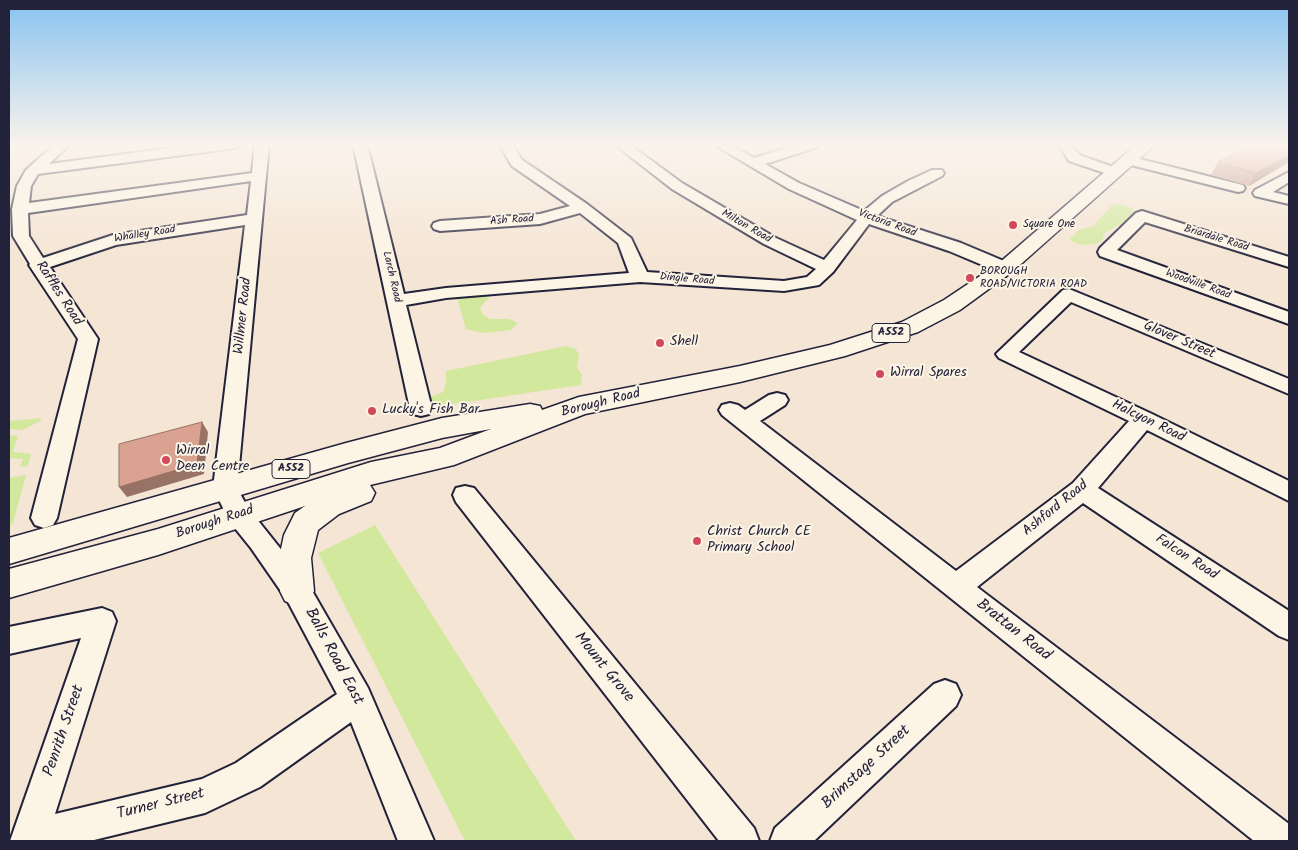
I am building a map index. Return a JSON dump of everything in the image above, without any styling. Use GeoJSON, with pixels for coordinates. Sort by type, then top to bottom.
{"type":"FeatureCollection","features":[{"type":"Feature","properties":{"kind":"highway","name":"Borough Road"},"geometry":{"type":"LineString","coordinates":[[9,584],[149,544],[232,501],[444,458],[579,406],[708,381],[836,351],[910,327],[952,305],[1005,268],[1101,184]]}},
{"type":"Feature","properties":{"kind":"highway","name":"A552"},"geometry":{"type":"LineString","coordinates":[[9,551],[158,509],[232,501],[346,453],[442,428],[579,406]]}},
{"type":"Feature","properties":{"kind":"highway"},"geometry":{"type":"LineString","coordinates":[[297,591],[295,558],[300,535],[306,522],[328,506],[444,458]]}},
{"type":"Feature","properties":{"kind":"street","name":"Raffles Road"},"geometry":{"type":"LineString","coordinates":[[25,184],[20,209],[21,236],[88,339],[44,518]]}},
{"type":"Feature","properties":{"kind":"street"},"geometry":{"type":"LineString","coordinates":[[20,209],[203,184]]}},
{"type":"Feature","properties":{"kind":"street","name":"Willmer Road"},"geometry":{"type":"LineString","coordinates":[[232,501],[258,184]]}},
{"type":"Feature","properties":{"kind":"street","name":"Larch Road"},"geometry":{"type":"LineString","coordinates":[[369,184],[420,409]]}},
{"type":"Feature","properties":{"kind":"street"},"geometry":{"type":"LineString","coordinates":[[547,184],[582,207],[625,241],[640,276]]}},
{"type":"Feature","properties":{"kind":"street","name":"Milton Road"},"geometry":{"type":"LineString","coordinates":[[675,184],[770,241],[827,268]]}},
{"type":"Feature","properties":{"kind":"street","name":"Victoria Road"},"geometry":{"type":"LineString","coordinates":[[790,184],[866,218],[955,248],[1005,268]]}},
{"type":"Feature","properties":{"kind":"street","name":"Dingle Road"},"geometry":{"type":"LineString","coordinates":[[396,302],[446,292],[640,276],[784,286],[813,281],[827,268],[866,218],[886,199],[917,184]]}},
{"type":"Feature","properties":{"kind":"street"},"geometry":{"type":"LineString","coordinates":[[1215,184],[1238,188]]}},
{"type":"Feature","properties":{"kind":"street"},"geometry":{"type":"LineString","coordinates":[[1276,184],[1260,193],[1289,200]]}},
{"type":"Feature","properties":{"kind":"street","name":"Ash Road"},"geometry":{"type":"LineString","coordinates":[[440,226],[540,219],[582,207]]}},
{"type":"Feature","properties":{"kind":"street","name":"Woodville Road"},"geometry":{"type":"LineString","coordinates":[[1142,216],[1106,252],[1289,318]]}},
{"type":"Feature","properties":{"kind":"street","name":"Briardale Road"},"geometry":{"type":"LineString","coordinates":[[1142,216],[1289,262]]}},
{"type":"Feature","properties":{"kind":"street","name":"Whalley Road"},"geometry":{"type":"LineString","coordinates":[[38,264],[113,240],[254,218]]}},
{"type":"Feature","properties":{"kind":"street","name":"Halcyon Road"},"geometry":{"type":"LineString","coordinates":[[1069,294],[1006,354],[1144,419],[1289,492]]}},
{"type":"Feature","properties":{"kind":"street","name":"Glover Street"},"geometry":{"type":"LineString","coordinates":[[1069,294],[1289,387]]}},
{"type":"Feature","properties":{"kind":"street","name":"Brattan Road"},"geometry":{"type":"LineString","coordinates":[[777,400],[737,415],[1282,841]]}},
{"type":"Feature","properties":{"kind":"street","name":"Ashford Road"},"geometry":{"type":"LineString","coordinates":[[956,587],[1082,490],[1144,419]]}},
{"type":"Feature","properties":{"kind":"street","name":"Falcon Road"},"geometry":{"type":"LineString","coordinates":[[1082,490],[1289,626]]}},
{"type":"Feature","properties":{"kind":"street","name":"Mount Grove"},"geometry":{"type":"LineString","coordinates":[[465,496],[741,841]]}},
{"type":"Feature","properties":{"kind":"street","name":"Balls Road East"},"geometry":{"type":"LineString","coordinates":[[232,501],[297,591],[357,699],[416,841]]}},
{"type":"Feature","properties":{"kind":"street","name":"Penrith Street"},"geometry":{"type":"LineString","coordinates":[[9,640],[102,621],[29,839]]}},
{"type":"Feature","properties":{"kind":"street","name":"Brimstage Street"},"geometry":{"type":"LineString","coordinates":[[788,841],[945,695]]}},
{"type":"Feature","properties":{"kind":"street","name":"Turner Street"},"geometry":{"type":"LineString","coordinates":[[29,839],[205,796],[248,775],[357,699]]}},
{"type":"Feature","properties":{"kind":"green space"},"geometry":{"type":"Polygon","coordinates":[[[1118,204],[1132,208],[1133,214],[1130,219],[1103,234],[1103,239],[1099,243],[1084,245],[1069,239],[1079,230],[1093,226],[1112,205],[1118,204]]]}},
{"type":"Feature","properties":{"kind":"green space"},"geometry":{"type":"Polygon","coordinates":[[[485,293],[490,296],[480,308],[483,315],[490,319],[509,319],[518,323],[511,330],[483,333],[466,329],[457,297],[485,293]]]}},
{"type":"Feature","properties":{"kind":"green space"},"geometry":{"type":"Polygon","coordinates":[[[566,346],[574,348],[579,353],[577,368],[582,374],[581,385],[440,406],[432,402],[430,397],[443,392],[446,383],[446,371],[566,346]]]}},
{"type":"Feature","properties":{"kind":"green space"},"geometry":{"type":"Polygon","coordinates":[[[42,418],[23,430],[9,429],[9,421],[42,418]]]}},
{"type":"Feature","properties":{"kind":"green space"},"geometry":{"type":"Polygon","coordinates":[[[9,435],[18,436],[13,452],[31,454],[28,466],[20,467],[23,459],[9,458],[9,435]]]}},
{"type":"Feature","properties":{"kind":"green space"},"geometry":{"type":"Polygon","coordinates":[[[26,475],[13,523],[9,527],[9,478],[26,475]]]}},
{"type":"Feature","properties":{"kind":"green space"},"geometry":{"type":"Polygon","coordinates":[[[375,525],[576,841],[465,841],[318,553],[375,525]]]}},
{"type":"Feature","properties":{"kind":"building","name":"Wirral Deen Centre"},"geometry":{"type":"Polygon","coordinates":[[[202,422],[197,464],[119,487],[119,444],[202,422]]]}},
{"type":"Feature","properties":{"kind":"place","name":"Square One"},"geometry":{"type":"Point","coordinates":[1013,225]}},
{"type":"Feature","properties":{"kind":"place","name":"BOROUGH ROAD/VICTORIA ROAD"},"geometry":{"type":"Point","coordinates":[970,278]}},
{"type":"Feature","properties":{"kind":"place","name":"Shell"},"geometry":{"type":"Point","coordinates":[660,343]}},
{"type":"Feature","properties":{"kind":"place","name":"Wirral Spares"},"geometry":{"type":"Point","coordinates":[880,374]}},
{"type":"Feature","properties":{"kind":"place","name":"Lucky's Fish Bar"},"geometry":{"type":"Point","coordinates":[372,411]}},
{"type":"Feature","properties":{"kind":"place","name":"Wirral Deen Centre"},"geometry":{"type":"Point","coordinates":[166,460]}},
{"type":"Feature","properties":{"kind":"place","name":"Christ Church CE Primary School"},"geometry":{"type":"Point","coordinates":[697,541]}}]}
